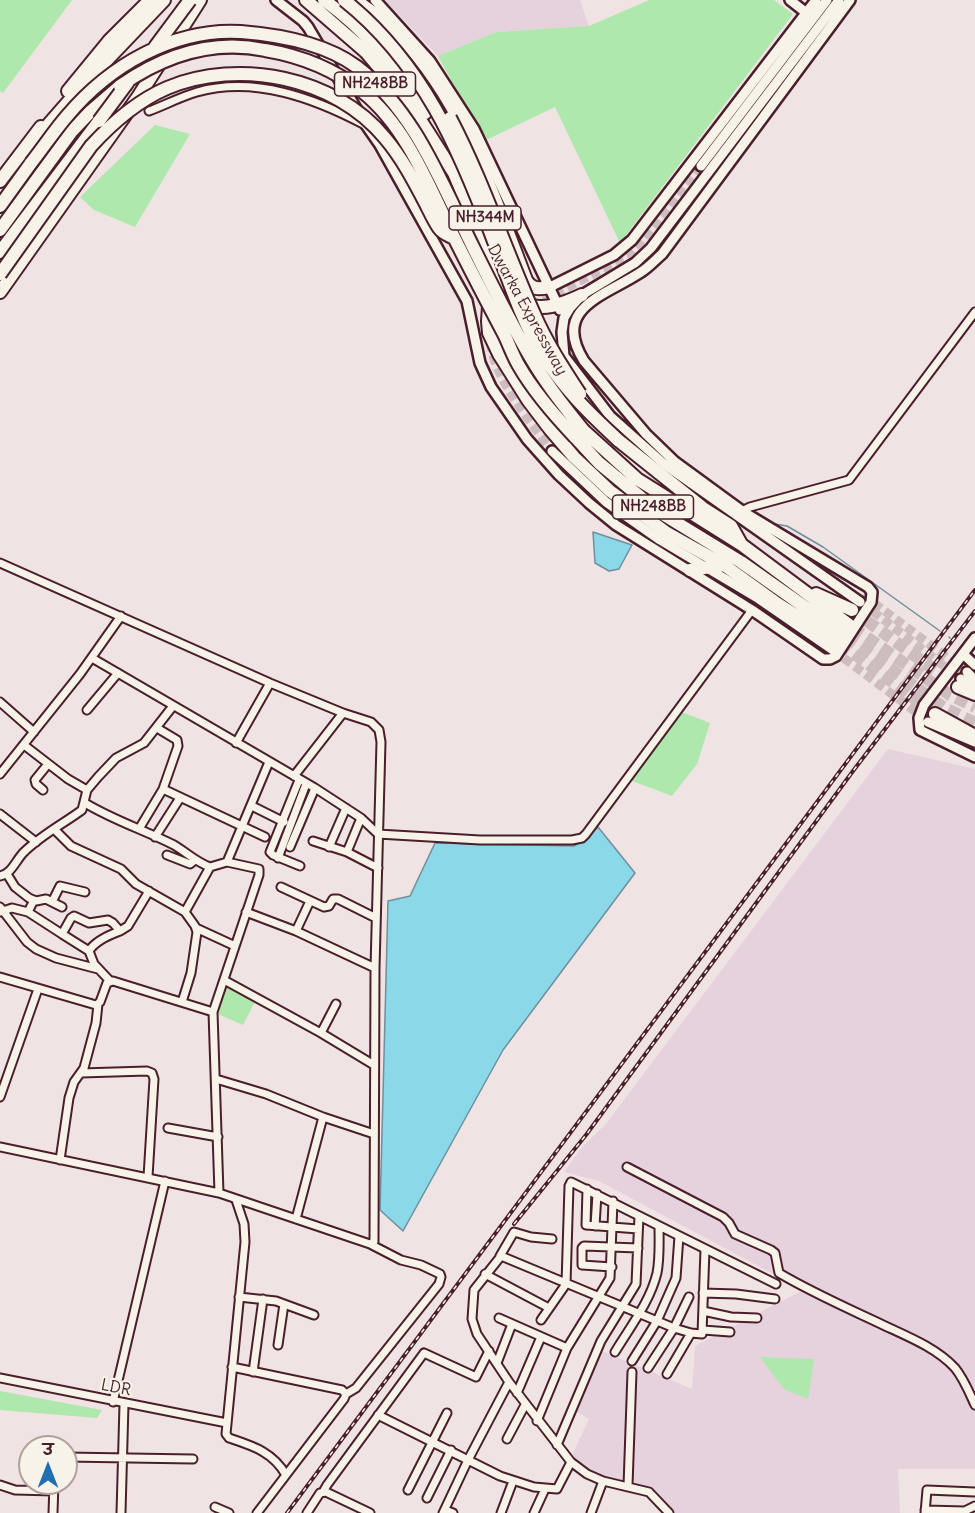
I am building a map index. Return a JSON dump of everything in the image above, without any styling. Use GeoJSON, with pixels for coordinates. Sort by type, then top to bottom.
{"type":"FeatureCollection","features":[{"type":"Feature","properties":{"kind":"highway"},"geometry":{"type":"LineString","coordinates":[[0,181],[84,70],[150,0]]}},
{"type":"Feature","properties":{"kind":"highway","name":"Dwarka Expressway"},"geometry":{"type":"LineString","coordinates":[[31,163],[42,132],[164,0]]}},
{"type":"Feature","properties":{"kind":"highway"},"geometry":{"type":"LineString","coordinates":[[0,252],[190,0]]}},
{"type":"Feature","properties":{"kind":"highway"},"geometry":{"type":"LineString","coordinates":[[0,292],[138,97],[200,0]]}},
{"type":"Feature","properties":{"kind":"highway"},"geometry":{"type":"LineString","coordinates":[[306,0],[366,52],[412,107],[454,173]]}},
{"type":"Feature","properties":{"kind":"highway"},"geometry":{"type":"LineString","coordinates":[[324,0],[369,40],[402,77],[439,137],[492,264],[518,287]]}},
{"type":"Feature","properties":{"kind":"highway","name":"NH344M"},"geometry":{"type":"LineString","coordinates":[[344,0],[379,33],[427,91],[470,178],[518,287],[540,350],[556,376],[578,402],[618,440],[668,481],[731,526],[742,545]]}},
{"type":"Feature","properties":{"kind":"highway"},"geometry":{"type":"LineString","coordinates":[[354,0],[410,57],[450,118],[478,175],[518,287],[529,305],[558,307],[582,295]]}},
{"type":"Feature","properties":{"kind":"highway"},"geometry":{"type":"LineString","coordinates":[[354,0],[397,33],[438,85],[467,137],[506,227],[518,287]]}},
{"type":"Feature","properties":{"kind":"highway","name":"Dwarka Expressway"},"geometry":{"type":"LineString","coordinates":[[0,206],[67,116],[88,94],[115,72],[142,55],[176,40],[208,33],[258,33],[306,42],[339,57],[356,66],[394,102],[419,140],[531,358],[599,463],[656,510],[741,562]]}},
{"type":"Feature","properties":{"kind":"highway","name":"Dwarka Expressway"},"geometry":{"type":"LineString","coordinates":[[0,230],[72,131],[120,86],[144,69],[187,52],[233,46],[280,52],[333,71],[364,93],[382,110],[395,127],[420,170],[520,367],[554,414],[637,479],[742,545]]}},
{"type":"Feature","properties":{"kind":"highway"},"geometry":{"type":"LineString","coordinates":[[0,274],[91,146],[108,127],[146,99],[168,88],[192,80],[241,74],[269,76],[296,82],[334,97],[354,109],[369,121],[399,154],[440,230],[455,239]]}},
{"type":"Feature","properties":{"kind":"highway"},"geometry":{"type":"LineString","coordinates":[[492,264],[489,333],[499,354],[528,400],[550,429],[610,491],[667,533],[782,600]]}},
{"type":"Feature","properties":{"kind":"highway"},"geometry":{"type":"LineString","coordinates":[[518,287],[529,285],[537,289],[550,287]]}},
{"type":"Feature","properties":{"kind":"highway","name":"NH248BB"},"geometry":{"type":"LineString","coordinates":[[742,545],[795,585],[843,639]]}},
{"type":"Feature","properties":{"kind":"highway"},"geometry":{"type":"LineString","coordinates":[[690,570],[741,562]]}},
{"type":"Feature","properties":{"kind":"highway","name":"NH248BB"},"geometry":{"type":"LineString","coordinates":[[741,562],[782,600],[843,639]]}},
{"type":"Feature","properties":{"kind":"highway"},"geometry":{"type":"LineString","coordinates":[[795,585],[858,602]]}},
{"type":"Feature","properties":{"kind":"highway"},"geometry":{"type":"LineString","coordinates":[[965,676],[975,694]]}},
{"type":"Feature","properties":{"kind":"highway"},"geometry":{"type":"LineString","coordinates":[[932,718],[975,736]]}},
{"type":"Feature","properties":{"kind":"street"},"geometry":{"type":"LineString","coordinates":[[276,0],[308,27],[365,125],[380,145],[467,301],[480,363],[491,387],[527,439],[559,475],[601,513],[752,610],[823,659],[836,656],[871,602],[872,592],[868,587],[751,522],[742,511],[675,462],[584,361],[574,340],[576,323],[587,303],[643,271],[662,254],[850,0]]}},
{"type":"Feature","properties":{"kind":"street"},"geometry":{"type":"LineString","coordinates":[[375,0],[430,61],[474,129],[564,318]]}},
{"type":"Feature","properties":{"kind":"street"},"geometry":{"type":"LineString","coordinates":[[790,0],[814,18]]}},
{"type":"Feature","properties":{"kind":"street"},"geometry":{"type":"LineString","coordinates":[[817,5],[827,0]]}},
{"type":"Feature","properties":{"kind":"street"},"geometry":{"type":"LineString","coordinates":[[817,5],[839,0]]}},
{"type":"Feature","properties":{"kind":"street"},"geometry":{"type":"LineString","coordinates":[[817,5],[814,18],[704,179],[651,248],[635,263],[582,295],[564,318],[562,341],[564,357],[610,416],[664,464],[751,522],[858,602]]}},
{"type":"Feature","properties":{"kind":"street"},"geometry":{"type":"LineString","coordinates":[[550,287],[614,255],[632,240],[814,18]]}},
{"type":"Feature","properties":{"kind":"street"},"geometry":{"type":"LineString","coordinates":[[701,166],[814,18]]}},
{"type":"Feature","properties":{"kind":"street"},"geometry":{"type":"LineString","coordinates":[[149,111],[196,92],[241,87],[266,89],[318,102],[365,125]]}},
{"type":"Feature","properties":{"kind":"street"},"geometry":{"type":"LineString","coordinates":[[704,179],[707,192]]}},
{"type":"Feature","properties":{"kind":"street"},"geometry":{"type":"LineString","coordinates":[[742,511],[849,480],[975,312]]}},
{"type":"Feature","properties":{"kind":"street"},"geometry":{"type":"LineString","coordinates":[[552,451],[606,502],[660,540],[843,639]]}},
{"type":"Feature","properties":{"kind":"street"},"geometry":{"type":"LineString","coordinates":[[0,563],[270,683],[371,722],[379,730],[381,742],[375,968],[374,1239],[370,1245]]}},
{"type":"Feature","properties":{"kind":"street"},"geometry":{"type":"LineString","coordinates":[[92,658],[315,788],[361,818],[378,834],[480,840],[572,840],[582,838],[752,610]]}},
{"type":"Feature","properties":{"kind":"street"},"geometry":{"type":"LineString","coordinates":[[0,774],[92,658],[121,616]]}},
{"type":"Feature","properties":{"kind":"street"},"geometry":{"type":"LineString","coordinates":[[975,638],[920,711],[919,723],[920,730],[975,757]]}},
{"type":"Feature","properties":{"kind":"street"},"geometry":{"type":"LineString","coordinates":[[963,654],[965,676],[975,688]]}},
{"type":"Feature","properties":{"kind":"street"},"geometry":{"type":"LineString","coordinates":[[87,711],[118,673]]}},
{"type":"Feature","properties":{"kind":"street"},"geometry":{"type":"LineString","coordinates":[[965,676],[975,680]]}},
{"type":"Feature","properties":{"kind":"street"},"geometry":{"type":"LineString","coordinates":[[236,743],[270,683]]}},
{"type":"Feature","properties":{"kind":"street"},"geometry":{"type":"LineString","coordinates":[[0,702],[34,732]]}},
{"type":"Feature","properties":{"kind":"street"},"geometry":{"type":"LineString","coordinates":[[62,907],[46,899],[34,900],[15,887],[3,875],[36,842],[80,812],[85,803],[87,790],[112,762],[144,743],[173,706]]}},
{"type":"Feature","properties":{"kind":"street"},"geometry":{"type":"LineString","coordinates":[[300,866],[278,858],[270,852],[300,780],[343,712]]}},
{"type":"Feature","properties":{"kind":"street"},"geometry":{"type":"LineString","coordinates":[[932,718],[975,742]]}},
{"type":"Feature","properties":{"kind":"street"},"geometry":{"type":"LineString","coordinates":[[139,829],[163,789],[178,743],[157,728]]}},
{"type":"Feature","properties":{"kind":"street"},"geometry":{"type":"LineString","coordinates":[[24,745],[68,779],[87,790]]}},
{"type":"Feature","properties":{"kind":"street"},"geometry":{"type":"LineString","coordinates":[[227,861],[269,762]]}},
{"type":"Feature","properties":{"kind":"street"},"geometry":{"type":"LineString","coordinates":[[43,790],[35,780],[48,764]]}},
{"type":"Feature","properties":{"kind":"street"},"geometry":{"type":"LineString","coordinates":[[290,847],[300,780]]}},
{"type":"Feature","properties":{"kind":"street"},"geometry":{"type":"LineString","coordinates":[[278,858],[315,788]]}},
{"type":"Feature","properties":{"kind":"street"},"geometry":{"type":"LineString","coordinates":[[163,789],[265,837]]}},
{"type":"Feature","properties":{"kind":"street"},"geometry":{"type":"LineString","coordinates":[[156,837],[180,798]]}},
{"type":"Feature","properties":{"kind":"street"},"geometry":{"type":"LineString","coordinates":[[85,803],[112,819],[177,847],[210,867]]}},
{"type":"Feature","properties":{"kind":"street"},"geometry":{"type":"LineString","coordinates":[[252,806],[294,826]]}},
{"type":"Feature","properties":{"kind":"street"},"geometry":{"type":"LineString","coordinates":[[329,847],[346,808]]}},
{"type":"Feature","properties":{"kind":"street"},"geometry":{"type":"LineString","coordinates":[[0,814],[36,842]]}},
{"type":"Feature","properties":{"kind":"street"},"geometry":{"type":"LineString","coordinates":[[347,852],[361,818]]}},
{"type":"Feature","properties":{"kind":"street"},"geometry":{"type":"LineString","coordinates":[[54,829],[71,846],[121,869],[136,884],[185,912],[196,928],[235,946]]}},
{"type":"Feature","properties":{"kind":"street"},"geometry":{"type":"LineString","coordinates":[[313,841],[347,852],[378,868]]}},
{"type":"Feature","properties":{"kind":"street"},"geometry":{"type":"LineString","coordinates":[[167,855],[190,864],[195,860]]}},
{"type":"Feature","properties":{"kind":"street"},"geometry":{"type":"LineString","coordinates":[[185,912],[210,867],[227,861],[259,869],[259,875],[213,1012],[219,1193]]}},
{"type":"Feature","properties":{"kind":"street"},"geometry":{"type":"LineString","coordinates":[[52,902],[60,886],[85,892]]}},
{"type":"Feature","properties":{"kind":"street"},"geometry":{"type":"LineString","coordinates":[[280,887],[326,907],[333,899],[338,899],[376,918]]}},
{"type":"Feature","properties":{"kind":"street"},"geometry":{"type":"LineString","coordinates":[[89,951],[108,936],[128,926],[149,891]]}},
{"type":"Feature","properties":{"kind":"street"},"geometry":{"type":"LineString","coordinates":[[28,912],[34,900]]}},
{"type":"Feature","properties":{"kind":"street"},"geometry":{"type":"LineString","coordinates":[[296,931],[310,901]]}},
{"type":"Feature","properties":{"kind":"street"},"geometry":{"type":"LineString","coordinates":[[1,910],[16,908],[28,912],[89,951],[98,969],[110,981],[213,1012]]}},
{"type":"Feature","properties":{"kind":"street"},"geometry":{"type":"LineString","coordinates":[[1,910],[36,950],[98,969]]}},
{"type":"Feature","properties":{"kind":"street"},"geometry":{"type":"LineString","coordinates":[[246,912],[296,931],[375,968]]}},
{"type":"Feature","properties":{"kind":"street"},"geometry":{"type":"LineString","coordinates":[[62,934],[74,916],[88,923],[108,920],[120,932]]}},
{"type":"Feature","properties":{"kind":"street"},"geometry":{"type":"LineString","coordinates":[[182,1002],[191,974],[196,928]]}},
{"type":"Feature","properties":{"kind":"street"},"geometry":{"type":"LineString","coordinates":[[0,977],[94,1005],[98,1004]]}},
{"type":"Feature","properties":{"kind":"street"},"geometry":{"type":"LineString","coordinates":[[224,980],[374,1065]]}},
{"type":"Feature","properties":{"kind":"street"},"geometry":{"type":"LineString","coordinates":[[60,1160],[69,1098],[74,1082],[81,1073],[96,1023],[98,1004],[105,986],[110,981]]}},
{"type":"Feature","properties":{"kind":"street"},"geometry":{"type":"LineString","coordinates":[[0,1097],[38,989]]}},
{"type":"Feature","properties":{"kind":"street"},"geometry":{"type":"LineString","coordinates":[[321,1033],[336,1004]]}},
{"type":"Feature","properties":{"kind":"street"},"geometry":{"type":"LineString","coordinates":[[81,1073],[147,1071],[152,1073],[154,1079],[148,1177]]}},
{"type":"Feature","properties":{"kind":"street"},"geometry":{"type":"LineString","coordinates":[[216,1079],[266,1094],[374,1134]]}},
{"type":"Feature","properties":{"kind":"street"},"geometry":{"type":"LineString","coordinates":[[296,1219],[323,1117]]}},
{"type":"Feature","properties":{"kind":"street"},"geometry":{"type":"LineString","coordinates":[[168,1128],[218,1137]]}},
{"type":"Feature","properties":{"kind":"street"},"geometry":{"type":"LineString","coordinates":[[0,1147],[219,1193],[370,1245],[407,1263],[421,1265],[435,1271],[441,1277],[439,1284],[394,1342],[356,1388],[346,1394],[257,1513]]}},
{"type":"Feature","properties":{"kind":"street"},"geometry":{"type":"LineString","coordinates":[[627,1167],[723,1217],[735,1234],[771,1250],[775,1253],[778,1270],[788,1278],[908,1337],[939,1355],[961,1376],[975,1404]]}},
{"type":"Feature","properties":{"kind":"street"},"geometry":{"type":"LineString","coordinates":[[113,1402],[165,1181]]}},
{"type":"Feature","properties":{"kind":"street"},"geometry":{"type":"LineString","coordinates":[[541,1320],[566,1284],[569,1184],[573,1182],[776,1284]]}},
{"type":"Feature","properties":{"kind":"street"},"geometry":{"type":"LineString","coordinates":[[587,1189],[585,1224],[638,1229]]}},
{"type":"Feature","properties":{"kind":"street"},"geometry":{"type":"LineString","coordinates":[[595,1226],[597,1194]]}},
{"type":"Feature","properties":{"kind":"street"},"geometry":{"type":"LineString","coordinates":[[236,1200],[241,1212],[245,1236],[226,1436],[267,1453],[286,1475]]}},
{"type":"Feature","properties":{"kind":"street"},"geometry":{"type":"LineString","coordinates":[[537,1421],[567,1348],[610,1278],[613,1201]]}},
{"type":"Feature","properties":{"kind":"street"},"geometry":{"type":"LineString","coordinates":[[556,1445],[598,1347],[636,1284],[639,1215]]}},
{"type":"Feature","properties":{"kind":"street"},"geometry":{"type":"LineString","coordinates":[[615,1352],[639,1314],[656,1274],[659,1226]]}},
{"type":"Feature","properties":{"kind":"street"},"geometry":{"type":"LineString","coordinates":[[552,1239],[531,1237],[514,1232],[500,1256],[474,1290],[472,1319],[477,1334],[537,1421],[571,1462],[587,1474],[603,1481],[649,1492],[668,1512]]}},
{"type":"Feature","properties":{"kind":"street"},"geometry":{"type":"LineString","coordinates":[[632,1361],[657,1321],[676,1278],[679,1236]]}},
{"type":"Feature","properties":{"kind":"street"},"geometry":{"type":"LineString","coordinates":[[612,1267],[584,1266],[581,1262],[583,1247],[638,1248]]}},
{"type":"Feature","properties":{"kind":"street"},"geometry":{"type":"LineString","coordinates":[[500,1256],[674,1328],[702,1334],[705,1249]]}},
{"type":"Feature","properties":{"kind":"street"},"geometry":{"type":"LineString","coordinates":[[485,1274],[549,1308]]}},
{"type":"Feature","properties":{"kind":"street"},"geometry":{"type":"LineString","coordinates":[[703,1293],[775,1299]]}},
{"type":"Feature","properties":{"kind":"street"},"geometry":{"type":"LineString","coordinates":[[239,1297],[284,1304],[314,1315]]}},
{"type":"Feature","properties":{"kind":"street"},"geometry":{"type":"LineString","coordinates":[[648,1368],[674,1328],[689,1297]]}},
{"type":"Feature","properties":{"kind":"street"},"geometry":{"type":"LineString","coordinates":[[253,1372],[263,1299]]}},
{"type":"Feature","properties":{"kind":"street"},"geometry":{"type":"LineString","coordinates":[[278,1345],[284,1304]]}},
{"type":"Feature","properties":{"kind":"street"},"geometry":{"type":"LineString","coordinates":[[703,1311],[737,1318],[757,1318]]}},
{"type":"Feature","properties":{"kind":"street"},"geometry":{"type":"LineString","coordinates":[[499,1318],[567,1348]]}},
{"type":"Feature","properties":{"kind":"street"},"geometry":{"type":"LineString","coordinates":[[497,1363],[512,1324]]}},
{"type":"Feature","properties":{"kind":"street"},"geometry":{"type":"LineString","coordinates":[[703,1330],[730,1332]]}},
{"type":"Feature","properties":{"kind":"street"},"geometry":{"type":"LineString","coordinates":[[667,1374],[691,1333]]}},
{"type":"Feature","properties":{"kind":"street"},"geometry":{"type":"LineString","coordinates":[[517,1393],[541,1337]]}},
{"type":"Feature","properties":{"kind":"street"},"geometry":{"type":"LineString","coordinates":[[307,1513],[424,1353],[476,1377],[489,1351]]}},
{"type":"Feature","properties":{"kind":"street"},"geometry":{"type":"LineString","coordinates":[[232,1367],[342,1390],[346,1394]]}},
{"type":"Feature","properties":{"kind":"street"},"geometry":{"type":"LineString","coordinates":[[628,1486],[632,1372]]}},
{"type":"Feature","properties":{"kind":"street","name":"LDR"},"geometry":{"type":"LineString","coordinates":[[0,1378],[227,1423]]}},
{"type":"Feature","properties":{"kind":"street"},"geometry":{"type":"LineString","coordinates":[[453,1513],[444,1511],[509,1382]]}},
{"type":"Feature","properties":{"kind":"street"},"geometry":{"type":"LineString","coordinates":[[121,1513],[123,1404]]}},
{"type":"Feature","properties":{"kind":"street"},"geometry":{"type":"LineString","coordinates":[[507,1439],[525,1404]]}},
{"type":"Feature","properties":{"kind":"street"},"geometry":{"type":"LineString","coordinates":[[408,1490],[447,1413]]}},
{"type":"Feature","properties":{"kind":"street"},"geometry":{"type":"LineString","coordinates":[[378,1415],[513,1481],[544,1489],[557,1489],[571,1462]]}},
{"type":"Feature","properties":{"kind":"street"},"geometry":{"type":"LineString","coordinates":[[428,1498],[451,1450]]}},
{"type":"Feature","properties":{"kind":"street"},"geometry":{"type":"LineString","coordinates":[[78,1457],[193,1459]]}},
{"type":"Feature","properties":{"kind":"street"},"geometry":{"type":"LineString","coordinates":[[501,1513],[513,1481]]}},
{"type":"Feature","properties":{"kind":"street"},"geometry":{"type":"LineString","coordinates":[[591,1513],[603,1481]]}},
{"type":"Feature","properties":{"kind":"street"},"geometry":{"type":"LineString","coordinates":[[0,1485],[18,1490]]}},
{"type":"Feature","properties":{"kind":"street"},"geometry":{"type":"LineString","coordinates":[[534,1513],[544,1489]]}},
{"type":"Feature","properties":{"kind":"street"},"geometry":{"type":"LineString","coordinates":[[975,1492],[927,1490],[925,1512],[963,1512],[975,1506]]}},
{"type":"Feature","properties":{"kind":"street"},"geometry":{"type":"LineString","coordinates":[[323,1492],[370,1513]]}},
{"type":"Feature","properties":{"kind":"street"},"geometry":{"type":"LineString","coordinates":[[54,1495],[54,1513]]}},
{"type":"Feature","properties":{"kind":"street"},"geometry":{"type":"LineString","coordinates":[[215,1507],[229,1513]]}},
{"type":"Feature","properties":{"kind":"shaded area"},"geometry":{"type":"Polygon","coordinates":[[[385,0],[580,0],[589,26],[496,32],[438,56],[385,0]]]}},
{"type":"Feature","properties":{"kind":"shaded area"},"geometry":{"type":"Polygon","coordinates":[[[888,749],[975,769],[975,1469],[898,1469],[900,1513],[671,1513],[652,1489],[599,1477],[571,1457],[589,1419],[574,1410],[602,1351],[692,1389],[695,1346],[803,1290],[599,1181],[564,1172],[582,1147],[605,1125],[888,749]]]}},
{"type":"Feature","properties":{"kind":"green space"},"geometry":{"type":"Polygon","coordinates":[[[0,0],[72,0],[3,93],[0,91],[0,0]]]}},
{"type":"Feature","properties":{"kind":"green space"},"geometry":{"type":"Polygon","coordinates":[[[649,0],[774,0],[793,14],[620,243],[555,107],[484,141],[438,56],[496,32],[589,26],[649,0]]]}},
{"type":"Feature","properties":{"kind":"green space"},"geometry":{"type":"Polygon","coordinates":[[[155,125],[190,134],[135,227],[94,210],[80,197],[155,125]]]}},
{"type":"Feature","properties":{"kind":"green space"},"geometry":{"type":"Polygon","coordinates":[[[679,711],[710,723],[697,764],[672,796],[627,779],[679,711]]]}},
{"type":"Feature","properties":{"kind":"green space"},"geometry":{"type":"Polygon","coordinates":[[[224,980],[257,998],[243,1025],[213,1012],[224,980]]]}},
{"type":"Feature","properties":{"kind":"green space"},"geometry":{"type":"Polygon","coordinates":[[[760,1357],[814,1359],[808,1399],[784,1389],[760,1357]]]}},
{"type":"Feature","properties":{"kind":"green space"},"geometry":{"type":"Polygon","coordinates":[[[0,1391],[102,1410],[97,1418],[0,1410],[0,1391]]]}},
{"type":"Feature","properties":{"kind":"water"},"geometry":{"type":"Polygon","coordinates":[[[593,532],[632,545],[619,569],[609,571],[595,563],[593,532]]]}},
{"type":"Feature","properties":{"kind":"water"},"geometry":{"type":"Polygon","coordinates":[[[598,827],[635,873],[503,1050],[403,1231],[380,1210],[388,901],[410,896],[435,843],[574,846],[598,827]]]}},
{"type":"Feature","properties":{"kind":"waterway"},"geometry":{"type":"LineString","coordinates":[[284,0],[298,12]]}},
{"type":"Feature","properties":{"kind":"waterway"},"geometry":{"type":"LineString","coordinates":[[483,354],[485,364]]}},
{"type":"Feature","properties":{"kind":"waterway"},"geometry":{"type":"LineString","coordinates":[[775,524],[787,526],[823,547],[940,631]]}},
{"type":"Feature","properties":{"kind":"waterway"},"geometry":{"type":"LineString","coordinates":[[970,652],[975,656]]}},
{"type":"Feature","properties":{"kind":"tunnel"},"geometry":{"type":"LineString","coordinates":[[531,306],[633,254],[701,166]]}},
{"type":"Feature","properties":{"kind":"tunnel"},"geometry":{"type":"LineString","coordinates":[[491,342],[497,368],[505,383],[552,451]]}},
{"type":"Feature","properties":{"kind":"tunnel"},"geometry":{"type":"LineString","coordinates":[[863,595],[967,672]]}},
{"type":"Feature","properties":{"kind":"tunnel"},"geometry":{"type":"LineString","coordinates":[[862,603],[961,679]]}},
{"type":"Feature","properties":{"kind":"tunnel"},"geometry":{"type":"LineString","coordinates":[[852,610],[958,687]]}},
{"type":"Feature","properties":{"kind":"tunnel"},"geometry":{"type":"LineString","coordinates":[[852,627],[950,695],[975,707]]}},
{"type":"Feature","properties":{"kind":"tunnel"},"geometry":{"type":"LineString","coordinates":[[846,636],[943,707],[975,723]]}},
{"type":"Feature","properties":{"kind":"tunnel"},"geometry":{"type":"LineString","coordinates":[[840,643],[935,714]]}},
{"type":"Feature","properties":{"kind":"tunnel"},"geometry":{"type":"LineString","coordinates":[[833,650],[924,718]]}},
{"type":"Feature","properties":{"kind":"railway"},"geometry":{"type":"LineString","coordinates":[[287,1513],[975,590]]}},
{"type":"Feature","properties":{"kind":"railway"},"geometry":{"type":"LineString","coordinates":[[514,1224],[586,1135],[853,771],[975,611]]}}]}
